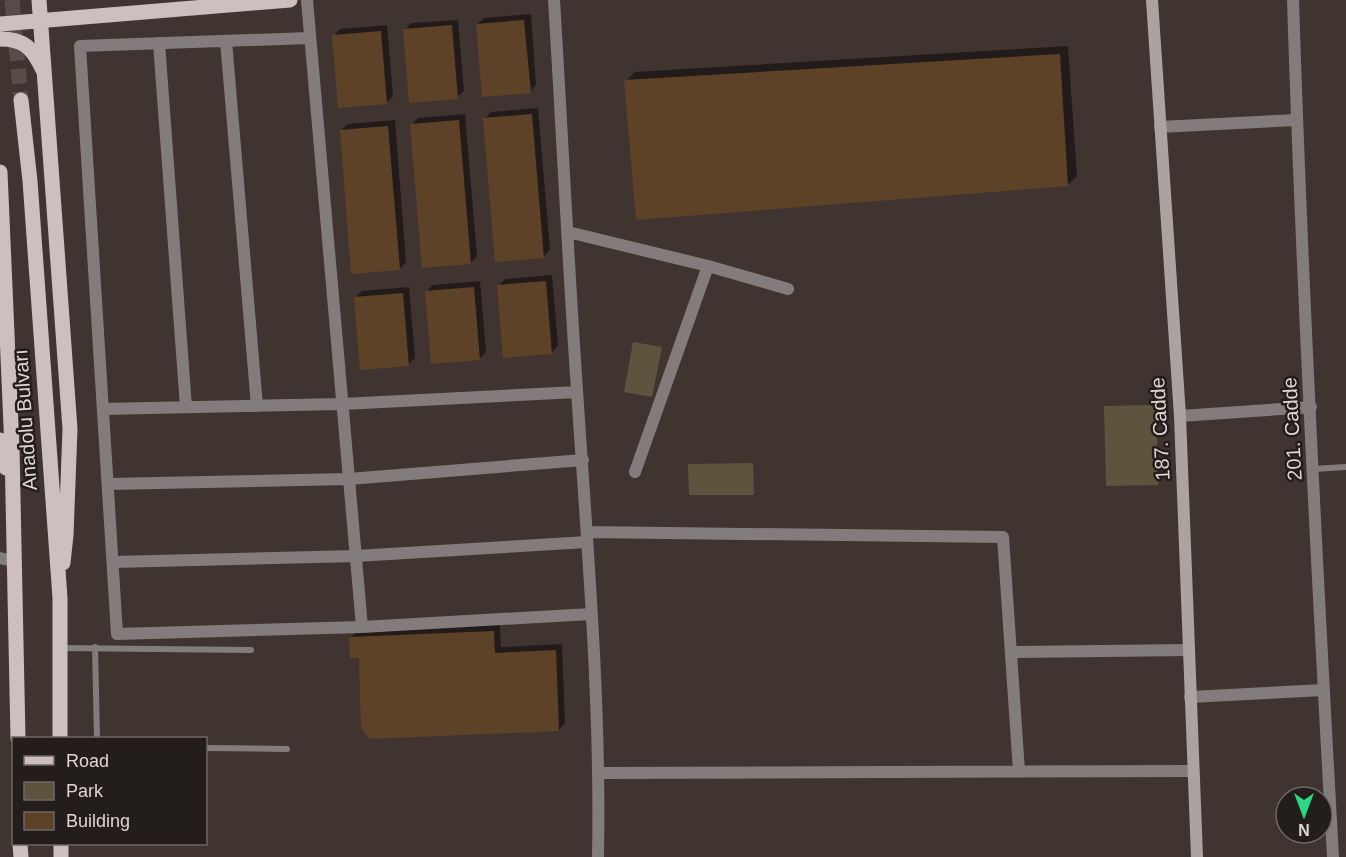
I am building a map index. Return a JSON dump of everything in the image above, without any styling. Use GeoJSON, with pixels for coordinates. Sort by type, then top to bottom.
{"type":"FeatureCollection","features":[{"type":"Feature","properties":{"kind":"main road"},"geometry":{"type":"LineString","coordinates":[[39,0],[70,429],[66,535],[60,598]]}},
{"type":"Feature","properties":{"kind":"main road"},"geometry":{"type":"LineString","coordinates":[[0,24],[290,0]]}},
{"type":"Feature","properties":{"kind":"main road","name":"187. Cadde"},"geometry":{"type":"LineString","coordinates":[[1152,0],[1180,416],[1197,857]]}},
{"type":"Feature","properties":{"kind":"main road"},"geometry":{"type":"LineString","coordinates":[[0,39],[13,39],[24,44],[36,56],[46,75]]}},
{"type":"Feature","properties":{"kind":"main road","name":"Anadolu Bulvarı"},"geometry":{"type":"LineString","coordinates":[[21,100],[30,181],[60,598],[60,737]]}},
{"type":"Feature","properties":{"kind":"main road","name":"Anadolu Bulvarı"},"geometry":{"type":"LineString","coordinates":[[0,172],[13,503],[7,559],[18,737]]}},
{"type":"Feature","properties":{"kind":"main road"},"geometry":{"type":"LineString","coordinates":[[0,440],[13,503]]}},
{"type":"Feature","properties":{"kind":"street"},"geometry":{"type":"LineString","coordinates":[[307,0],[362,627]]}},
{"type":"Feature","properties":{"kind":"street"},"geometry":{"type":"LineString","coordinates":[[554,0],[600,773],[598,857]]}},
{"type":"Feature","properties":{"kind":"street","name":"201. Cadde"},"geometry":{"type":"LineString","coordinates":[[1293,0],[1296,120],[1333,857]]}},
{"type":"Feature","properties":{"kind":"street"},"geometry":{"type":"LineString","coordinates":[[309,38],[80,46],[117,634],[362,627],[591,614]]}},
{"type":"Feature","properties":{"kind":"street"},"geometry":{"type":"LineString","coordinates":[[226,41],[256,406]]}},
{"type":"Feature","properties":{"kind":"street"},"geometry":{"type":"LineString","coordinates":[[159,43],[186,407]]}},
{"type":"Feature","properties":{"kind":"street"},"geometry":{"type":"LineString","coordinates":[[1160,127],[1296,120]]}},
{"type":"Feature","properties":{"kind":"street"},"geometry":{"type":"LineString","coordinates":[[568,232],[708,266],[788,289]]}},
{"type":"Feature","properties":{"kind":"street"},"geometry":{"type":"LineString","coordinates":[[635,472],[708,266]]}},
{"type":"Feature","properties":{"kind":"street"},"geometry":{"type":"LineString","coordinates":[[103,409],[342,404],[577,392]]}},
{"type":"Feature","properties":{"kind":"street"},"geometry":{"type":"LineString","coordinates":[[1180,416],[1311,407]]}},
{"type":"Feature","properties":{"kind":"street"},"geometry":{"type":"LineString","coordinates":[[108,484],[349,479],[583,460]]}},
{"type":"Feature","properties":{"kind":"street"},"geometry":{"type":"LineString","coordinates":[[113,562],[356,556],[587,537],[1003,537],[1019,771]]}},
{"type":"Feature","properties":{"kind":"street"},"geometry":{"type":"LineString","coordinates":[[1011,652],[1189,650]]}},
{"type":"Feature","properties":{"kind":"street"},"geometry":{"type":"LineString","coordinates":[[1190,697],[1323,690]]}},
{"type":"Feature","properties":{"kind":"street"},"geometry":{"type":"LineString","coordinates":[[600,773],[1193,771]]}},
{"type":"Feature","properties":{"kind":"lane"},"geometry":{"type":"LineString","coordinates":[[1313,469],[1346,467]]}},
{"type":"Feature","properties":{"kind":"lane"},"geometry":{"type":"LineString","coordinates":[[95,647],[97,737]]}},
{"type":"Feature","properties":{"kind":"lane"},"geometry":{"type":"LineString","coordinates":[[60,648],[251,650]]}},
{"type":"Feature","properties":{"kind":"lane"},"geometry":{"type":"LineString","coordinates":[[207,748],[287,749]]}},
{"type":"Feature","properties":{"kind":"green space"},"geometry":{"type":"Polygon","coordinates":[[[633,342],[662,347],[652,397],[624,392],[633,342]]]}},
{"type":"Feature","properties":{"kind":"green space"},"geometry":{"type":"Polygon","coordinates":[[[1156,405],[1158,485],[1106,486],[1104,406],[1156,405]]]}},
{"type":"Feature","properties":{"kind":"green space"},"geometry":{"type":"Polygon","coordinates":[[[753,463],[754,495],[689,495],[688,464],[753,463]]]}},
{"type":"Feature","properties":{"kind":"building"},"geometry":{"type":"Polygon","coordinates":[[[524,20],[531,93],[482,97],[476,24],[524,20]]]}},
{"type":"Feature","properties":{"kind":"building"},"geometry":{"type":"Polygon","coordinates":[[[452,25],[458,99],[409,103],[403,29],[452,25]]]}},
{"type":"Feature","properties":{"kind":"building"},"geometry":{"type":"Polygon","coordinates":[[[381,31],[387,104],[338,108],[332,35],[381,31]]]}},
{"type":"Feature","properties":{"kind":"building"},"geometry":{"type":"Polygon","coordinates":[[[1060,54],[1068,186],[636,220],[624,80],[1060,54]]]}},
{"type":"Feature","properties":{"kind":"building"},"geometry":{"type":"Polygon","coordinates":[[[532,114],[544,258],[495,262],[483,118],[532,114]]]}},
{"type":"Feature","properties":{"kind":"building"},"geometry":{"type":"Polygon","coordinates":[[[459,120],[471,264],[422,268],[410,124],[459,120]]]}},
{"type":"Feature","properties":{"kind":"building"},"geometry":{"type":"Polygon","coordinates":[[[388,126],[400,270],[351,274],[340,130],[388,126]]]}},
{"type":"Feature","properties":{"kind":"building"},"geometry":{"type":"Polygon","coordinates":[[[546,281],[552,354],[503,358],[497,285],[546,281]]]}},
{"type":"Feature","properties":{"kind":"building"},"geometry":{"type":"Polygon","coordinates":[[[474,287],[480,360],[431,364],[425,291],[474,287]]]}},
{"type":"Feature","properties":{"kind":"building"},"geometry":{"type":"Polygon","coordinates":[[[403,293],[409,366],[360,370],[354,297],[403,293]]]}},
{"type":"Feature","properties":{"kind":"building"},"geometry":{"type":"Polygon","coordinates":[[[494,631],[495,653],[556,650],[559,731],[370,739],[361,728],[359,658],[350,658],[349,637],[494,631]]]}},
{"type":"Feature","properties":{"kind":"tunnel"},"geometry":{"type":"LineString","coordinates":[[12,0],[21,100]]}}]}
